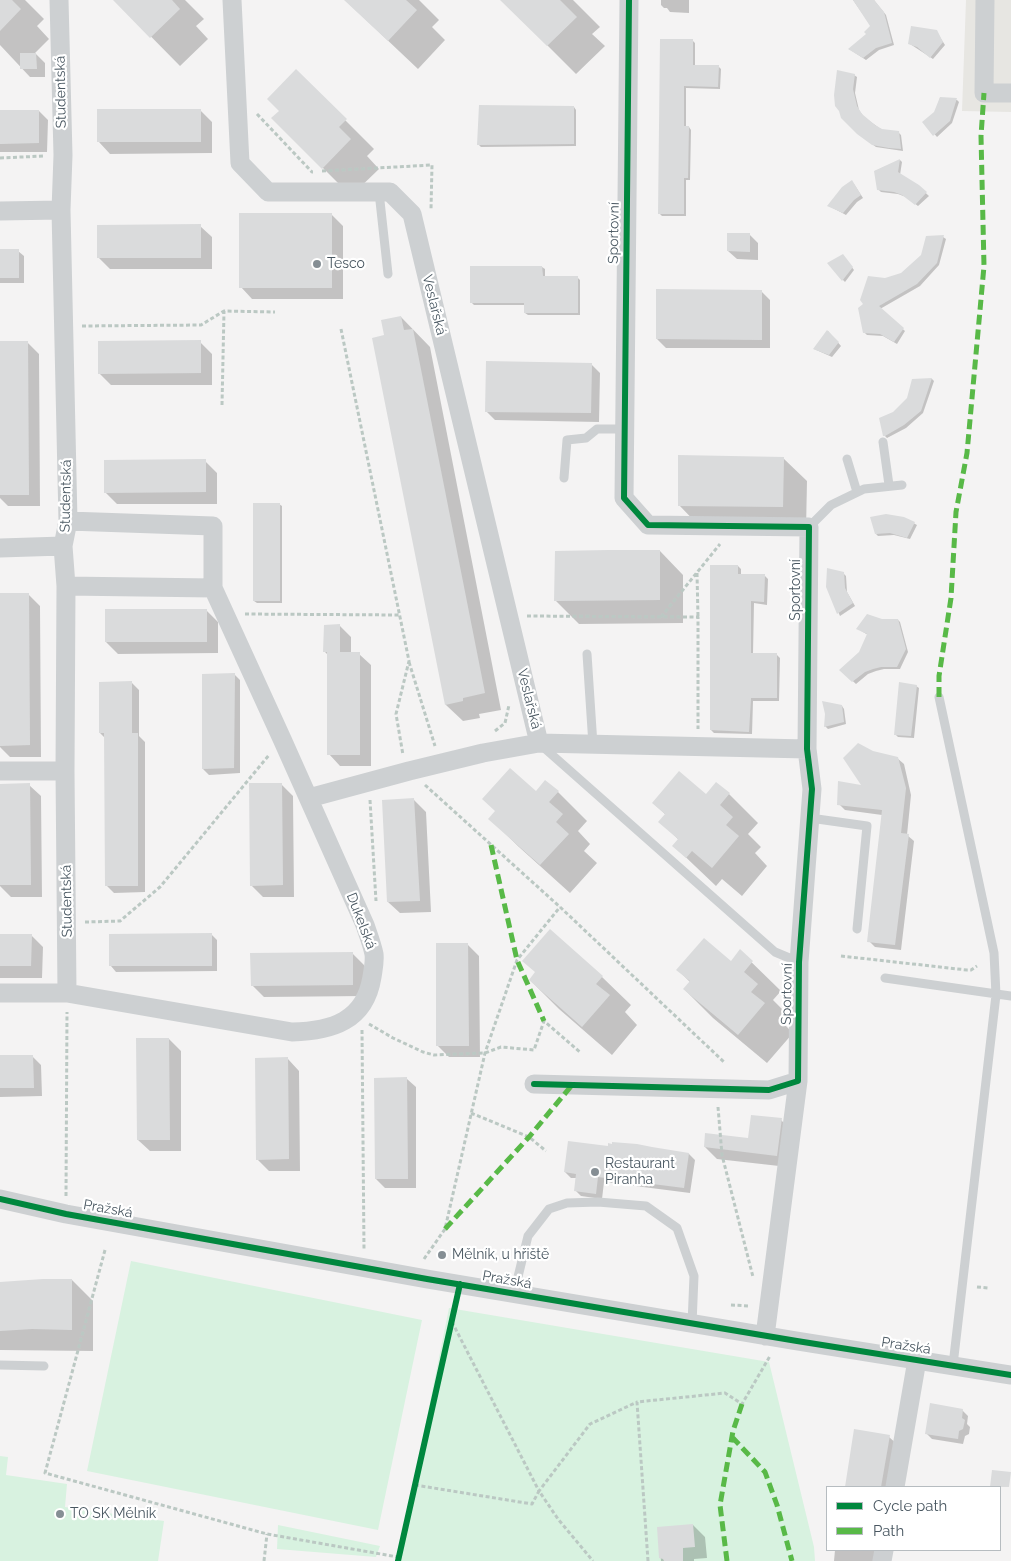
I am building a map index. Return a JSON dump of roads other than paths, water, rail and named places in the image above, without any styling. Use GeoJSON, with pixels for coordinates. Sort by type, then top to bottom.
{"type":"FeatureCollection","features":[{"type":"Feature","properties":{"kind":"street","name":"Studentská"},"geometry":{"type":"LineString","coordinates":[[59,0],[63,156],[61,210],[68,521],[64,546],[66,586],[67,993]]}},
{"type":"Feature","properties":{"kind":"street","name":"Veslařská"},"geometry":{"type":"LineString","coordinates":[[232,0],[240,163],[268,192],[390,192],[412,214],[539,744]]}},
{"type":"Feature","properties":{"kind":"street","name":"Sportovní"},"geometry":{"type":"LineString","coordinates":[[629,0],[624,498],[648,525],[724,528],[808,527],[807,749],[812,789],[799,962],[798,1081],[765,1336]]}},
{"type":"Feature","properties":{"kind":"street"},"geometry":{"type":"LineString","coordinates":[[985,0],[984,93],[1011,93]]}},
{"type":"Feature","properties":{"kind":"street"},"geometry":{"type":"LineString","coordinates":[[0,211],[61,210]]}},
{"type":"Feature","properties":{"kind":"street"},"geometry":{"type":"LineString","coordinates":[[66,586],[212,588],[213,526],[68,521]]}},
{"type":"Feature","properties":{"kind":"street"},"geometry":{"type":"LineString","coordinates":[[0,548],[64,546]]}},
{"type":"Feature","properties":{"kind":"street","name":"Dukelská"},"geometry":{"type":"LineString","coordinates":[[0,993],[67,993],[292,1032],[325,1029],[360,1016],[370,987],[374,955],[365,925],[309,798],[212,588]]}},
{"type":"Feature","properties":{"kind":"street"},"geometry":{"type":"LineString","coordinates":[[309,798],[369,782],[405,762],[539,744],[807,749]]}},
{"type":"Feature","properties":{"kind":"street"},"geometry":{"type":"LineString","coordinates":[[0,771],[65,771]]}},
{"type":"Feature","properties":{"kind":"street"},"geometry":{"type":"LineString","coordinates":[[534,1084],[770,1090],[798,1081]]}},
{"type":"Feature","properties":{"kind":"street","name":"Pražská"},"geometry":{"type":"LineString","coordinates":[[0,1199],[66,1214],[460,1284],[692,1324],[1011,1375]]}},
{"type":"Feature","properties":{"kind":"street"},"geometry":{"type":"LineString","coordinates":[[895,1486],[918,1360]]}},
{"type":"Feature","properties":{"kind":"lane"},"geometry":{"type":"LineString","coordinates":[[379,192],[388,274]]}},
{"type":"Feature","properties":{"kind":"lane"},"geometry":{"type":"LineString","coordinates":[[564,478],[567,440],[586,438],[597,429],[625,429]]}},
{"type":"Feature","properties":{"kind":"lane"},"geometry":{"type":"LineString","coordinates":[[883,442],[889,485]]}},
{"type":"Feature","properties":{"kind":"lane"},"geometry":{"type":"LineString","coordinates":[[847,459],[857,492]]}},
{"type":"Feature","properties":{"kind":"lane"},"geometry":{"type":"LineString","coordinates":[[808,527],[831,505],[857,492],[889,485],[902,485]]}},
{"type":"Feature","properties":{"kind":"lane"},"geometry":{"type":"LineString","coordinates":[[587,654],[593,745]]}},
{"type":"Feature","properties":{"kind":"lane"},"geometry":{"type":"LineString","coordinates":[[939,697],[994,953],[996,995],[953,1365]]}},
{"type":"Feature","properties":{"kind":"lane"},"geometry":{"type":"LineString","coordinates":[[539,744],[775,952],[799,962]]}},
{"type":"Feature","properties":{"kind":"lane"},"geometry":{"type":"LineString","coordinates":[[810,818],[867,826],[857,929]]}},
{"type":"Feature","properties":{"kind":"lane"},"geometry":{"type":"LineString","coordinates":[[885,978],[1011,996]]}},
{"type":"Feature","properties":{"kind":"lane"},"geometry":{"type":"LineString","coordinates":[[514,1293],[528,1236],[549,1209],[575,1202],[646,1206],[677,1228],[694,1276],[692,1324]]}},
{"type":"Feature","properties":{"kind":"lane"},"geometry":{"type":"LineString","coordinates":[[0,1365],[44,1366]]}},
{"type":"Feature","properties":{"kind":"place","name":"Tesco"},"geometry":{"type":"Point","coordinates":[317,264]}},
{"type":"Feature","properties":{"kind":"place","name":"Restaurant Piranha"},"geometry":{"type":"Point","coordinates":[595,1172]}},
{"type":"Feature","properties":{"kind":"place","name":"Mělník, u hřiště"},"geometry":{"type":"Point","coordinates":[442,1255]}},
{"type":"Feature","properties":{"kind":"place","name":"TO SK Mělník"},"geometry":{"type":"Point","coordinates":[60,1514]}}]}
